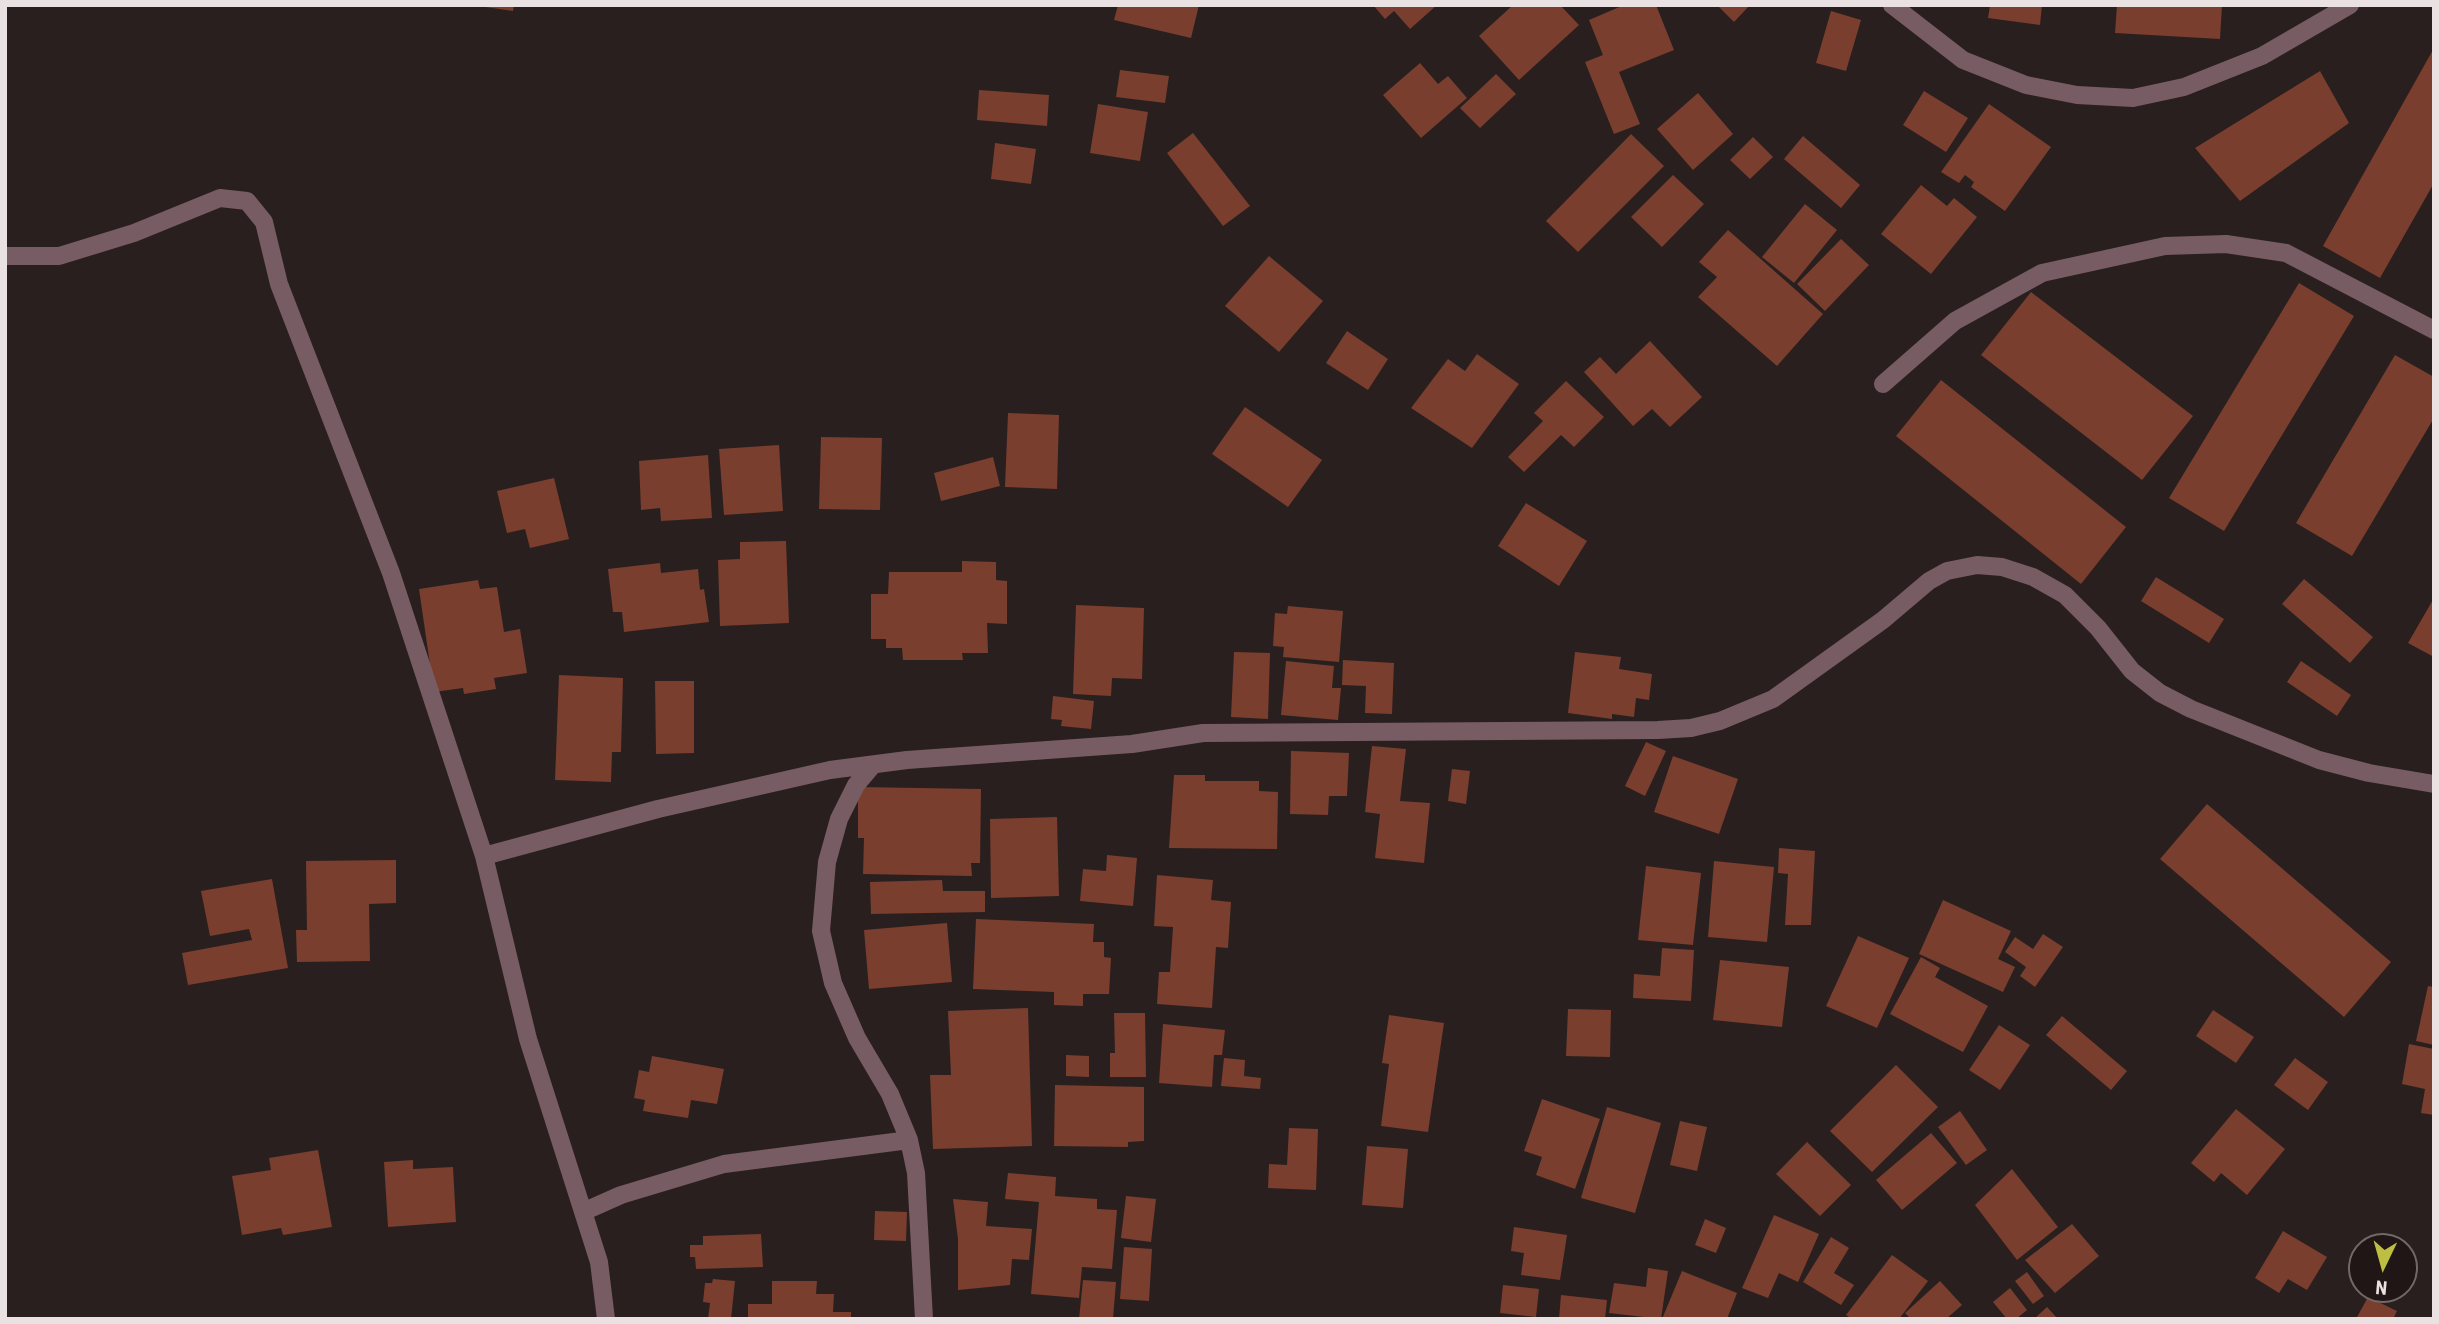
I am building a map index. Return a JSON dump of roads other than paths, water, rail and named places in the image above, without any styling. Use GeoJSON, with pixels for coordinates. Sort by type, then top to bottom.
{"type":"FeatureCollection","features":[{"type":"Feature","properties":{"kind":"street"},"geometry":{"type":"LineString","coordinates":[[1892,5],[1963,60],[2014,80],[2077,95],[2133,98],[2184,87],[2262,56],[2350,5]]}},
{"type":"Feature","properties":{"kind":"street"},"geometry":{"type":"LineString","coordinates":[[5,256],[59,256],[134,233],[220,198],[247,201],[264,222],[279,284],[391,573],[484,856],[528,1039],[599,1262],[606,1319]]}},
{"type":"Feature","properties":{"kind":"street"},"geometry":{"type":"LineString","coordinates":[[1883,384],[1955,321],[2042,273],[2165,246],[2226,244],[2286,253],[2434,330]]}},
{"type":"Feature","properties":{"kind":"street"},"geometry":{"type":"LineString","coordinates":[[484,856],[658,809],[830,770],[907,760],[1132,744],[1203,733],[1658,730],[1691,727],[1720,721],[1773,699],[1873,628],[1929,581],[1947,571],[1977,565],[2001,567],[2033,577],[2065,594],[2098,628],[2132,671],[2161,693],[2191,709],[2319,760],[2369,773],[2434,784]]}},
{"type":"Feature","properties":{"kind":"street"},"geometry":{"type":"LineString","coordinates":[[873,765],[856,785],[839,819],[827,862],[821,931],[834,982],[858,1038],[890,1094],[909,1140],[916,1173],[924,1319]]}},
{"type":"Feature","properties":{"kind":"street"},"geometry":{"type":"LineString","coordinates":[[584,1211],[621,1195],[724,1164],[909,1140]]}}]}
